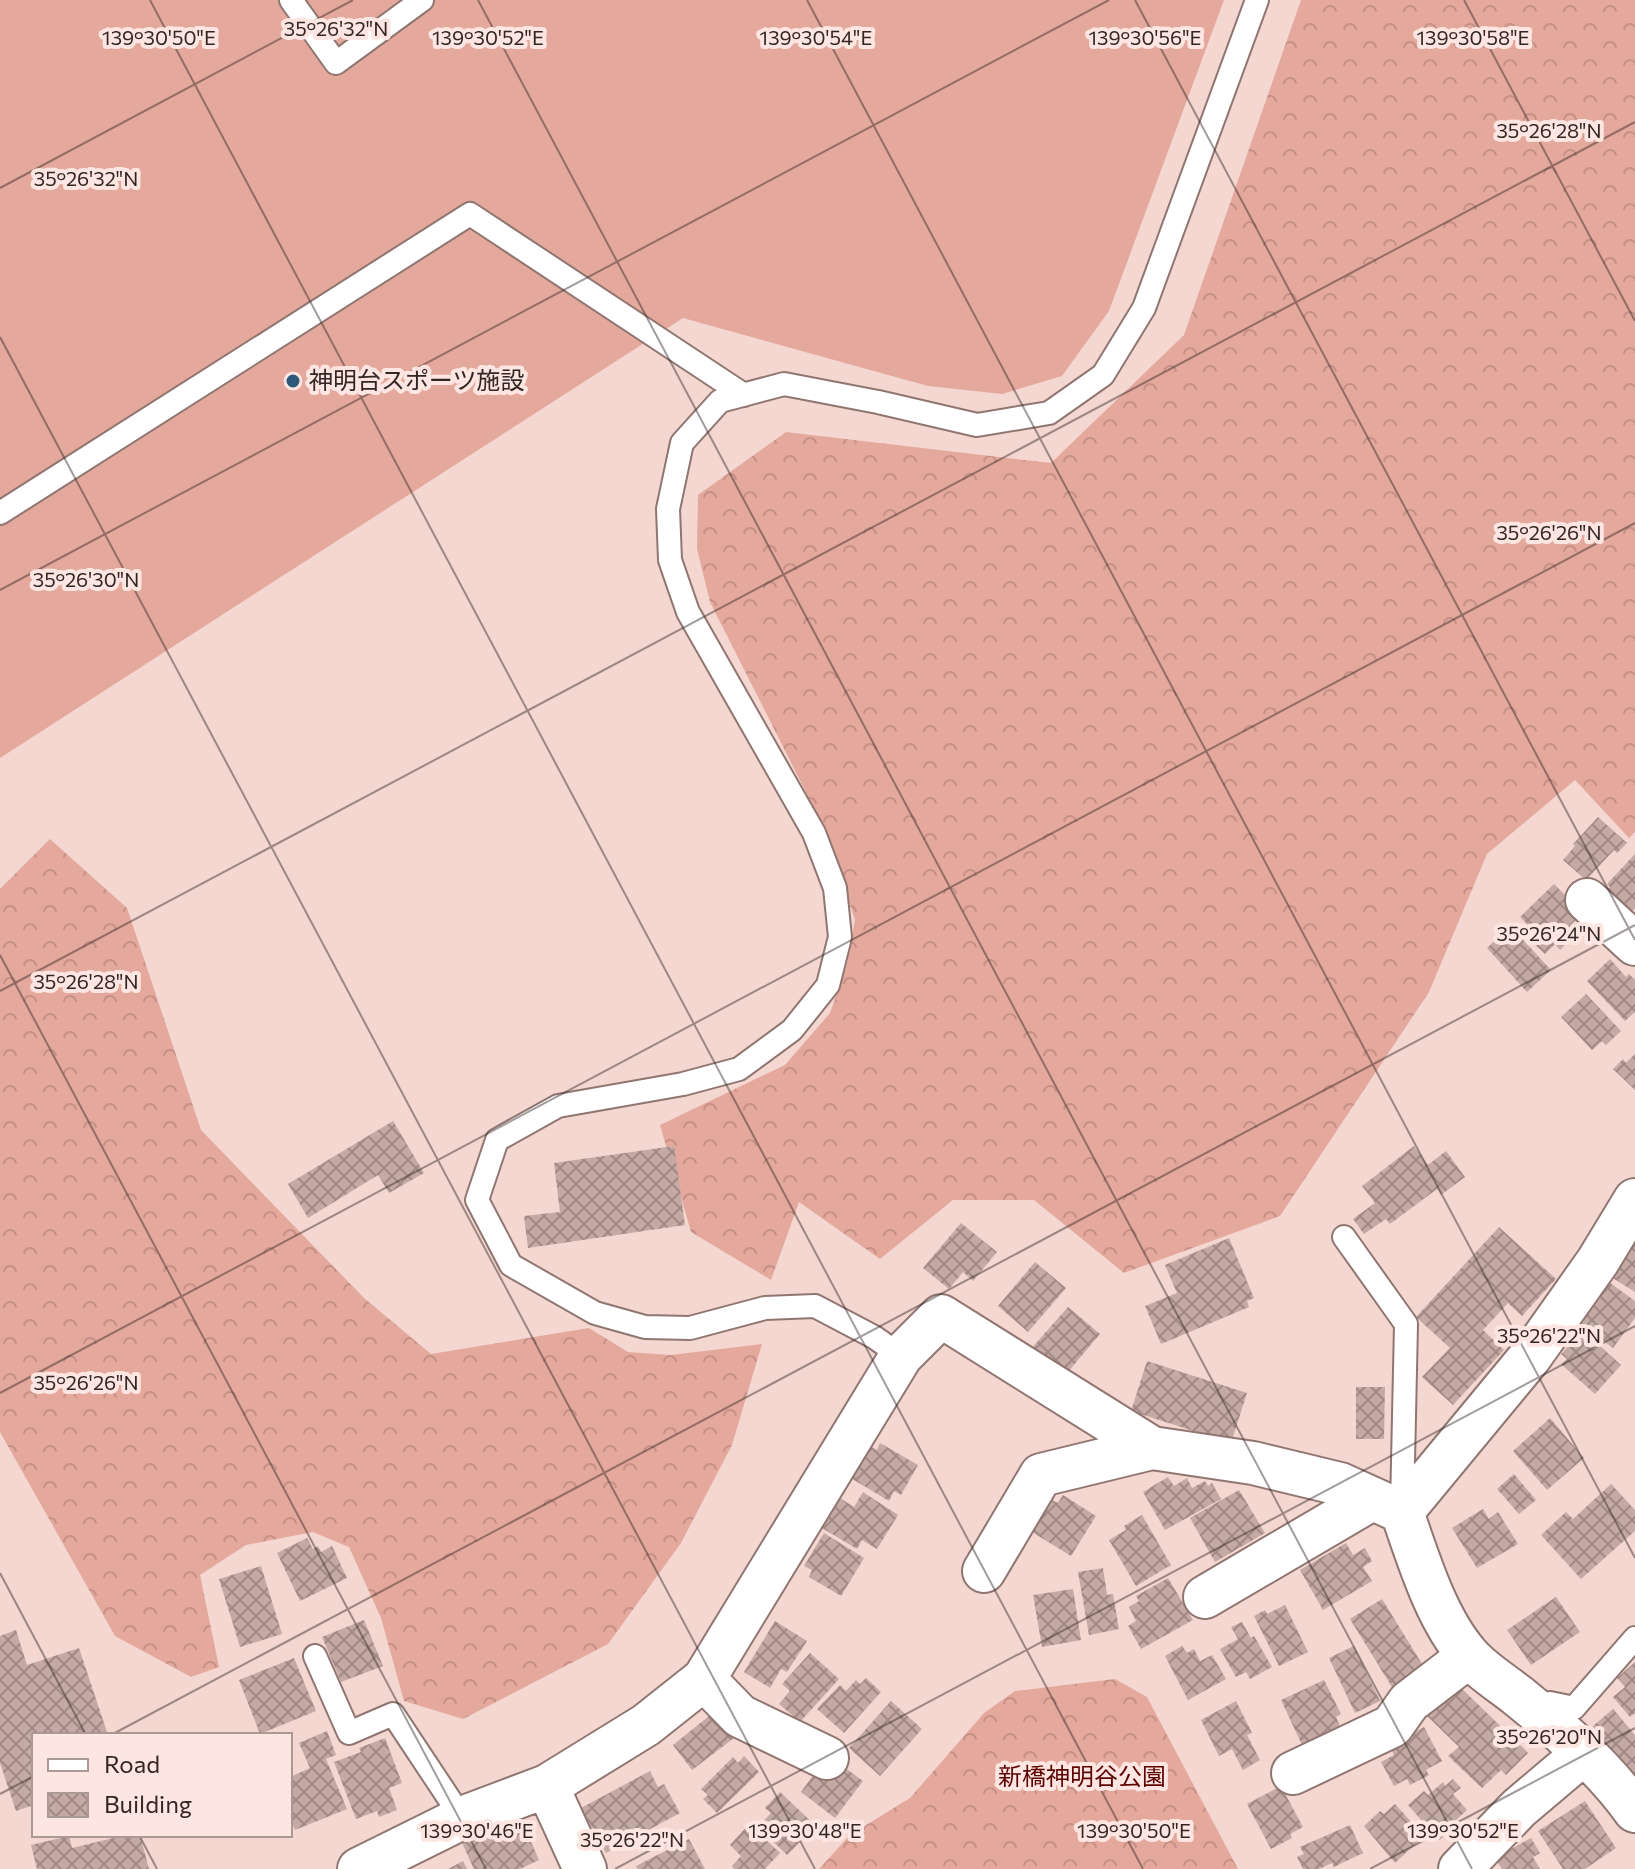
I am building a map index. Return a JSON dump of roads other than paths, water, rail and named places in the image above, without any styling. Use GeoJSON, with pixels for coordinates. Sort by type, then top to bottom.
{"type":"FeatureCollection","features":[{"type":"Feature","properties":{"kind":"street"},"geometry":{"type":"LineString","coordinates":[[1587,900],[1635,944]]}},
{"type":"Feature","properties":{"kind":"street"},"geometry":{"type":"LineString","coordinates":[[1205,1597],[1387,1506],[1530,1357],[1598,1261],[1635,1200]]}},
{"type":"Feature","properties":{"kind":"street"},"geometry":{"type":"LineString","coordinates":[[359,1869],[462,1818],[547,1786],[646,1725],[704,1679],[901,1356],[941,1316],[1152,1448]]}},
{"type":"Feature","properties":{"kind":"street"},"geometry":{"type":"LineString","coordinates":[[984,1571],[1041,1475],[1152,1448],[1253,1463],[1340,1484],[1387,1506],[1448,1624],[1469,1656],[1584,1753],[1620,1789],[1635,1811]]}},
{"type":"Feature","properties":{"kind":"street"},"geometry":{"type":"LineString","coordinates":[[1293,1773],[1392,1726],[1409,1702],[1469,1656]]}},
{"type":"Feature","properties":{"kind":"street"},"geometry":{"type":"LineString","coordinates":[[704,1679],[740,1716],[827,1758]]}},
{"type":"Feature","properties":{"kind":"street"},"geometry":{"type":"LineString","coordinates":[[1460,1869],[1519,1808],[1584,1753]]}},
{"type":"Feature","properties":{"kind":"street"},"geometry":{"type":"LineString","coordinates":[[547,1786],[585,1869]]}},
{"type":"Feature","properties":{"kind":"lane"},"geometry":{"type":"LineString","coordinates":[[291,0],[336,63],[422,0]]}},
{"type":"Feature","properties":{"kind":"lane"},"geometry":{"type":"LineString","coordinates":[[901,1356],[874,1337],[815,1306],[765,1308],[690,1328],[645,1327],[595,1313],[511,1265],[477,1200],[497,1140],[558,1106],[683,1084],[739,1069],[792,1030],[828,985],[840,937],[835,888],[814,833],[688,612],[670,560],[668,509],[682,443],[720,401],[784,384],[977,425],[1049,413],[1103,375],[1144,308],[1257,0]]}},
{"type":"Feature","properties":{"kind":"lane"},"geometry":{"type":"LineString","coordinates":[[0,513],[470,214],[744,395]]}},
{"type":"Feature","properties":{"kind":"lane"},"geometry":{"type":"LineString","coordinates":[[1344,1237],[1406,1324],[1387,1506]]}},
{"type":"Feature","properties":{"kind":"lane"},"geometry":{"type":"LineString","coordinates":[[1531,1707],[1550,1703],[1574,1708],[1635,1638]]}},
{"type":"Feature","properties":{"kind":"lane"},"geometry":{"type":"LineString","coordinates":[[315,1656],[349,1733],[393,1714],[462,1818]]}},
{"type":"Feature","properties":{"kind":"place","name":"神明台スポーツ施設"},"geometry":{"type":"Point","coordinates":[293,381]}},
{"type":"Feature","properties":{"kind":"park label","name":"新橋神明谷公園"},"geometry":{"type":"Point","coordinates":[1082,1777]}}]}
